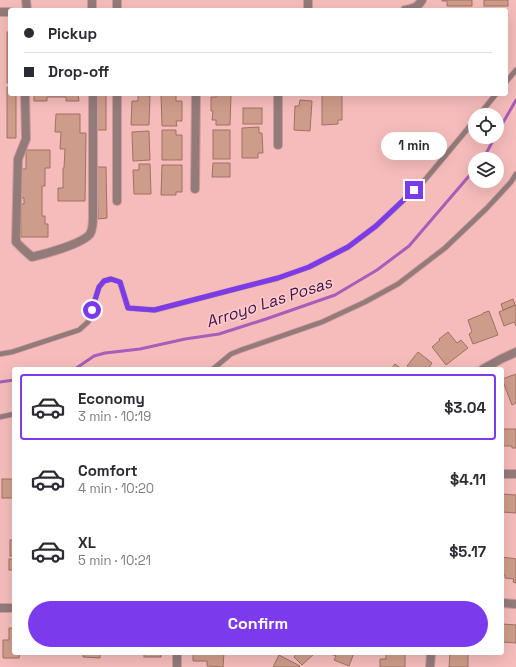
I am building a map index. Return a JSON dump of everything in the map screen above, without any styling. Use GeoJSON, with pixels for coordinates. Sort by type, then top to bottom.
{"type":"FeatureCollection","features":[{"type":"Feature","properties":{"kind":"street"},"geometry":{"type":"LineString","coordinates":[[25,96],[26,139],[18,159],[16,242],[32,256],[48,253],[84,240],[91,233],[93,216],[92,96]]}},
{"type":"Feature","properties":{"kind":"street"},"geometry":{"type":"LineString","coordinates":[[117,96],[117,202]]}},
{"type":"Feature","properties":{"kind":"street"},"geometry":{"type":"LineString","coordinates":[[195,189],[196,96]]}},
{"type":"Feature","properties":{"kind":"street"},"geometry":{"type":"LineString","coordinates":[[278,96],[278,146]]}},
{"type":"Feature","properties":{"kind":"street"},"geometry":{"type":"LineString","coordinates":[[487,367],[516,352]]}},
{"type":"Feature","properties":{"kind":"street"},"geometry":{"type":"LineString","coordinates":[[504,474],[516,474]]}},
{"type":"Feature","properties":{"kind":"street"},"geometry":{"type":"LineString","coordinates":[[504,602],[516,604]]}},
{"type":"Feature","properties":{"kind":"street"},"geometry":{"type":"LineString","coordinates":[[0,608],[12,608]]}},
{"type":"Feature","properties":{"kind":"street"},"geometry":{"type":"LineString","coordinates":[[177,667],[178,655]]}},
{"type":"Feature","properties":{"kind":"street"},"geometry":{"type":"LineString","coordinates":[[430,667],[431,655]]}},
{"type":"Feature","properties":{"kind":"lane"},"geometry":{"type":"LineString","coordinates":[[508,80],[516,70]]}},
{"type":"Feature","properties":{"kind":"lane"},"geometry":{"type":"LineString","coordinates":[[485,108],[494,96]]}},
{"type":"Feature","properties":{"kind":"lane"},"geometry":{"type":"LineString","coordinates":[[0,354],[12,352],[80,330],[88,322],[99,287],[104,281],[111,279],[120,282],[128,308],[154,310],[278,278],[309,267],[348,247],[376,226],[424,181],[468,128]]}},
{"type":"Feature","properties":{"kind":"lane"},"geometry":{"type":"LineString","coordinates":[[215,367],[231,354],[322,322],[365,302],[398,284],[445,248],[487,208],[511,182],[516,174]]}},
{"type":"Feature","properties":{"kind":"lane"},"geometry":{"type":"LineString","coordinates":[[0,417],[12,414]]}},
{"type":"Feature","properties":{"kind":"building"},"geometry":{"type":"Polygon","coordinates":[[[442,0],[472,0],[472,6],[447,6],[447,1],[442,0]]]}},
{"type":"Feature","properties":{"kind":"building"},"geometry":{"type":"Polygon","coordinates":[[[484,0],[508,0],[508,6],[484,6],[484,0]]]}},
{"type":"Feature","properties":{"kind":"building"},"geometry":{"type":"Polygon","coordinates":[[[7,32],[8,32],[8,83],[7,32]]]}},
{"type":"Feature","properties":{"kind":"building"},"geometry":{"type":"Polygon","coordinates":[[[8,87],[8,96],[16,96],[16,138],[7,138],[8,87]]]}},
{"type":"Feature","properties":{"kind":"building"},"geometry":{"type":"Polygon","coordinates":[[[34,96],[78,96],[79,101],[66,101],[66,97],[47,97],[47,101],[34,101],[34,96]]]}},
{"type":"Feature","properties":{"kind":"building"},"geometry":{"type":"Polygon","coordinates":[[[97,96],[106,96],[106,130],[97,130],[97,96]]]}},
{"type":"Feature","properties":{"kind":"building"},"geometry":{"type":"Polygon","coordinates":[[[138,96],[150,96],[149,125],[131,125],[132,101],[138,101],[138,96]]]}},
{"type":"Feature","properties":{"kind":"building"},"geometry":{"type":"Polygon","coordinates":[[[161,96],[176,96],[176,101],[182,101],[182,121],[176,121],[177,126],[162,126],[161,96]]]}},
{"type":"Feature","properties":{"kind":"building"},"geometry":{"type":"Polygon","coordinates":[[[231,96],[230,125],[216,125],[216,120],[212,120],[213,111],[211,111],[211,97],[231,96]]]}},
{"type":"Feature","properties":{"kind":"building"},"geometry":{"type":"Polygon","coordinates":[[[322,96],[342,96],[342,120],[338,120],[338,124],[322,125],[322,96]]]}},
{"type":"Feature","properties":{"kind":"building"},"geometry":{"type":"Polygon","coordinates":[[[300,100],[312,101],[310,131],[294,130],[295,106],[299,106],[300,100]]]}},
{"type":"Feature","properties":{"kind":"building"},"geometry":{"type":"Polygon","coordinates":[[[243,108],[262,108],[262,124],[243,124],[243,108]]]}},
{"type":"Feature","properties":{"kind":"building"},"geometry":{"type":"Polygon","coordinates":[[[56,114],[80,114],[80,133],[86,133],[85,201],[58,201],[58,188],[63,188],[65,149],[60,149],[61,132],[55,132],[56,114]]]}},
{"type":"Feature","properties":{"kind":"building"},"geometry":{"type":"Polygon","coordinates":[[[259,127],[259,133],[262,133],[263,153],[258,153],[258,158],[242,158],[242,128],[259,127]]]}},
{"type":"Feature","properties":{"kind":"building"},"geometry":{"type":"Polygon","coordinates":[[[162,130],[176,130],[176,135],[182,135],[182,160],[162,160],[162,130]]]}},
{"type":"Feature","properties":{"kind":"building"},"geometry":{"type":"Polygon","coordinates":[[[213,130],[230,130],[230,159],[213,159],[213,130]]]}},
{"type":"Feature","properties":{"kind":"building"},"geometry":{"type":"Polygon","coordinates":[[[149,131],[150,160],[133,161],[132,132],[149,131]]]}},
{"type":"Feature","properties":{"kind":"building"},"geometry":{"type":"Polygon","coordinates":[[[26,150],[50,150],[50,168],[45,168],[45,186],[42,186],[42,216],[45,216],[45,224],[48,224],[48,237],[21,237],[21,204],[24,204],[24,198],[20,198],[20,169],[26,169],[26,150]]]}},
{"type":"Feature","properties":{"kind":"building"},"geometry":{"type":"Polygon","coordinates":[[[213,163],[230,163],[230,177],[212,177],[213,163]]]}},
{"type":"Feature","properties":{"kind":"building"},"geometry":{"type":"Polygon","coordinates":[[[139,164],[150,164],[151,194],[134,194],[133,170],[139,170],[139,164]]]}},
{"type":"Feature","properties":{"kind":"building"},"geometry":{"type":"Polygon","coordinates":[[[162,165],[182,165],[182,192],[176,192],[176,195],[161,195],[162,165]]]}},
{"type":"Feature","properties":{"kind":"building"},"geometry":{"type":"Polygon","coordinates":[[[97,167],[106,167],[107,218],[98,219],[97,167]]]}},
{"type":"Feature","properties":{"kind":"building"},"geometry":{"type":"Polygon","coordinates":[[[513,299],[515,305],[503,310],[501,304],[513,299]]]}},
{"type":"Feature","properties":{"kind":"building"},"geometry":{"type":"Polygon","coordinates":[[[516,305],[516,326],[514,322],[504,326],[499,312],[516,305]]]}},
{"type":"Feature","properties":{"kind":"building"},"geometry":{"type":"Polygon","coordinates":[[[489,311],[498,335],[473,344],[469,334],[472,332],[468,320],[489,311]]]}},
{"type":"Feature","properties":{"kind":"building"},"geometry":{"type":"Polygon","coordinates":[[[448,332],[457,343],[461,340],[468,348],[446,365],[432,347],[448,332]]]}},
{"type":"Feature","properties":{"kind":"building"},"geometry":{"type":"Polygon","coordinates":[[[418,352],[432,363],[429,367],[407,366],[418,352]]]}},
{"type":"Feature","properties":{"kind":"building"},"geometry":{"type":"Polygon","coordinates":[[[516,374],[516,403],[512,405],[504,384],[504,378],[516,374]]]}},
{"type":"Feature","properties":{"kind":"building"},"geometry":{"type":"Polygon","coordinates":[[[504,429],[516,429],[516,448],[512,448],[512,446],[504,446],[504,429]]]}},
{"type":"Feature","properties":{"kind":"building"},"geometry":{"type":"Polygon","coordinates":[[[2,479],[12,479],[12,498],[2,498],[2,479]]]}},
{"type":"Feature","properties":{"kind":"building"},"geometry":{"type":"Polygon","coordinates":[[[504,494],[516,495],[516,513],[504,512],[504,494]]]}},
{"type":"Feature","properties":{"kind":"building"},"geometry":{"type":"Polygon","coordinates":[[[10,540],[12,540],[12,556],[10,556],[10,540]]]}},
{"type":"Feature","properties":{"kind":"building"},"geometry":{"type":"Polygon","coordinates":[[[504,557],[516,559],[516,583],[513,582],[514,579],[505,578],[504,557]]]}},
{"type":"Feature","properties":{"kind":"building"},"geometry":{"type":"Polygon","coordinates":[[[9,559],[12,559],[12,570],[9,570],[9,559]]]}},
{"type":"Feature","properties":{"kind":"building"},"geometry":{"type":"Polygon","coordinates":[[[504,624],[516,625],[516,643],[504,642],[504,624]]]}},
{"type":"Feature","properties":{"kind":"building"},"geometry":{"type":"Polygon","coordinates":[[[9,628],[12,628],[12,655],[20,655],[19,658],[3,658],[3,640],[9,640],[9,628]]]}},
{"type":"Feature","properties":{"kind":"building"},"geometry":{"type":"Polygon","coordinates":[[[83,655],[100,655],[100,658],[83,657],[83,655]]]}},
{"type":"Feature","properties":{"kind":"building"},"geometry":{"type":"Polygon","coordinates":[[[144,655],[161,655],[161,657],[144,657],[144,655]]]}},
{"type":"Feature","properties":{"kind":"building"},"geometry":{"type":"Polygon","coordinates":[[[193,655],[224,655],[223,667],[207,666],[207,661],[193,661],[193,655]]]}},
{"type":"Feature","properties":{"kind":"building"},"geometry":{"type":"Polygon","coordinates":[[[279,655],[300,666],[273,667],[279,655]]]}},
{"type":"Feature","properties":{"kind":"building"},"geometry":{"type":"Polygon","coordinates":[[[296,655],[313,655],[302,665],[294,657],[296,655]]]}},
{"type":"Feature","properties":{"kind":"building"},"geometry":{"type":"Polygon","coordinates":[[[333,655],[353,655],[349,666],[334,660],[336,656],[333,655]]]}},
{"type":"Feature","properties":{"kind":"building"},"geometry":{"type":"Polygon","coordinates":[[[386,655],[405,655],[405,667],[380,667],[380,659],[386,659],[386,655]]]}},
{"type":"Feature","properties":{"kind":"building"},"geometry":{"type":"Polygon","coordinates":[[[450,655],[468,655],[468,667],[449,667],[450,655]]]}},
{"type":"Feature","properties":{"kind":"waterway","name":"Arroyo Las Posas"},"geometry":{"type":"LineString","coordinates":[[504,121],[516,100]]}},
{"type":"Feature","properties":{"kind":"waterway","name":"Arroyo Las Posas"},"geometry":{"type":"LineString","coordinates":[[487,152],[491,144]]}},
{"type":"Feature","properties":{"kind":"waterway","name":"Arroyo Las Posas"},"geometry":{"type":"LineString","coordinates":[[78,367],[94,356],[105,353],[140,349],[185,339],[219,334],[335,295],[377,270],[409,246],[468,177]]}},
{"type":"Feature","properties":{"kind":"waterway","name":"Arroyo Las Posas"},"geometry":{"type":"LineString","coordinates":[[0,382],[12,380]]}},
{"type":"Feature","properties":{"kind":"route"},"geometry":{"type":"LineString","coordinates":[[92,310],[99,287],[104,281],[111,279],[120,282],[128,308],[154,310],[278,278],[309,267],[348,247],[376,226],[414,190]]}}]}
